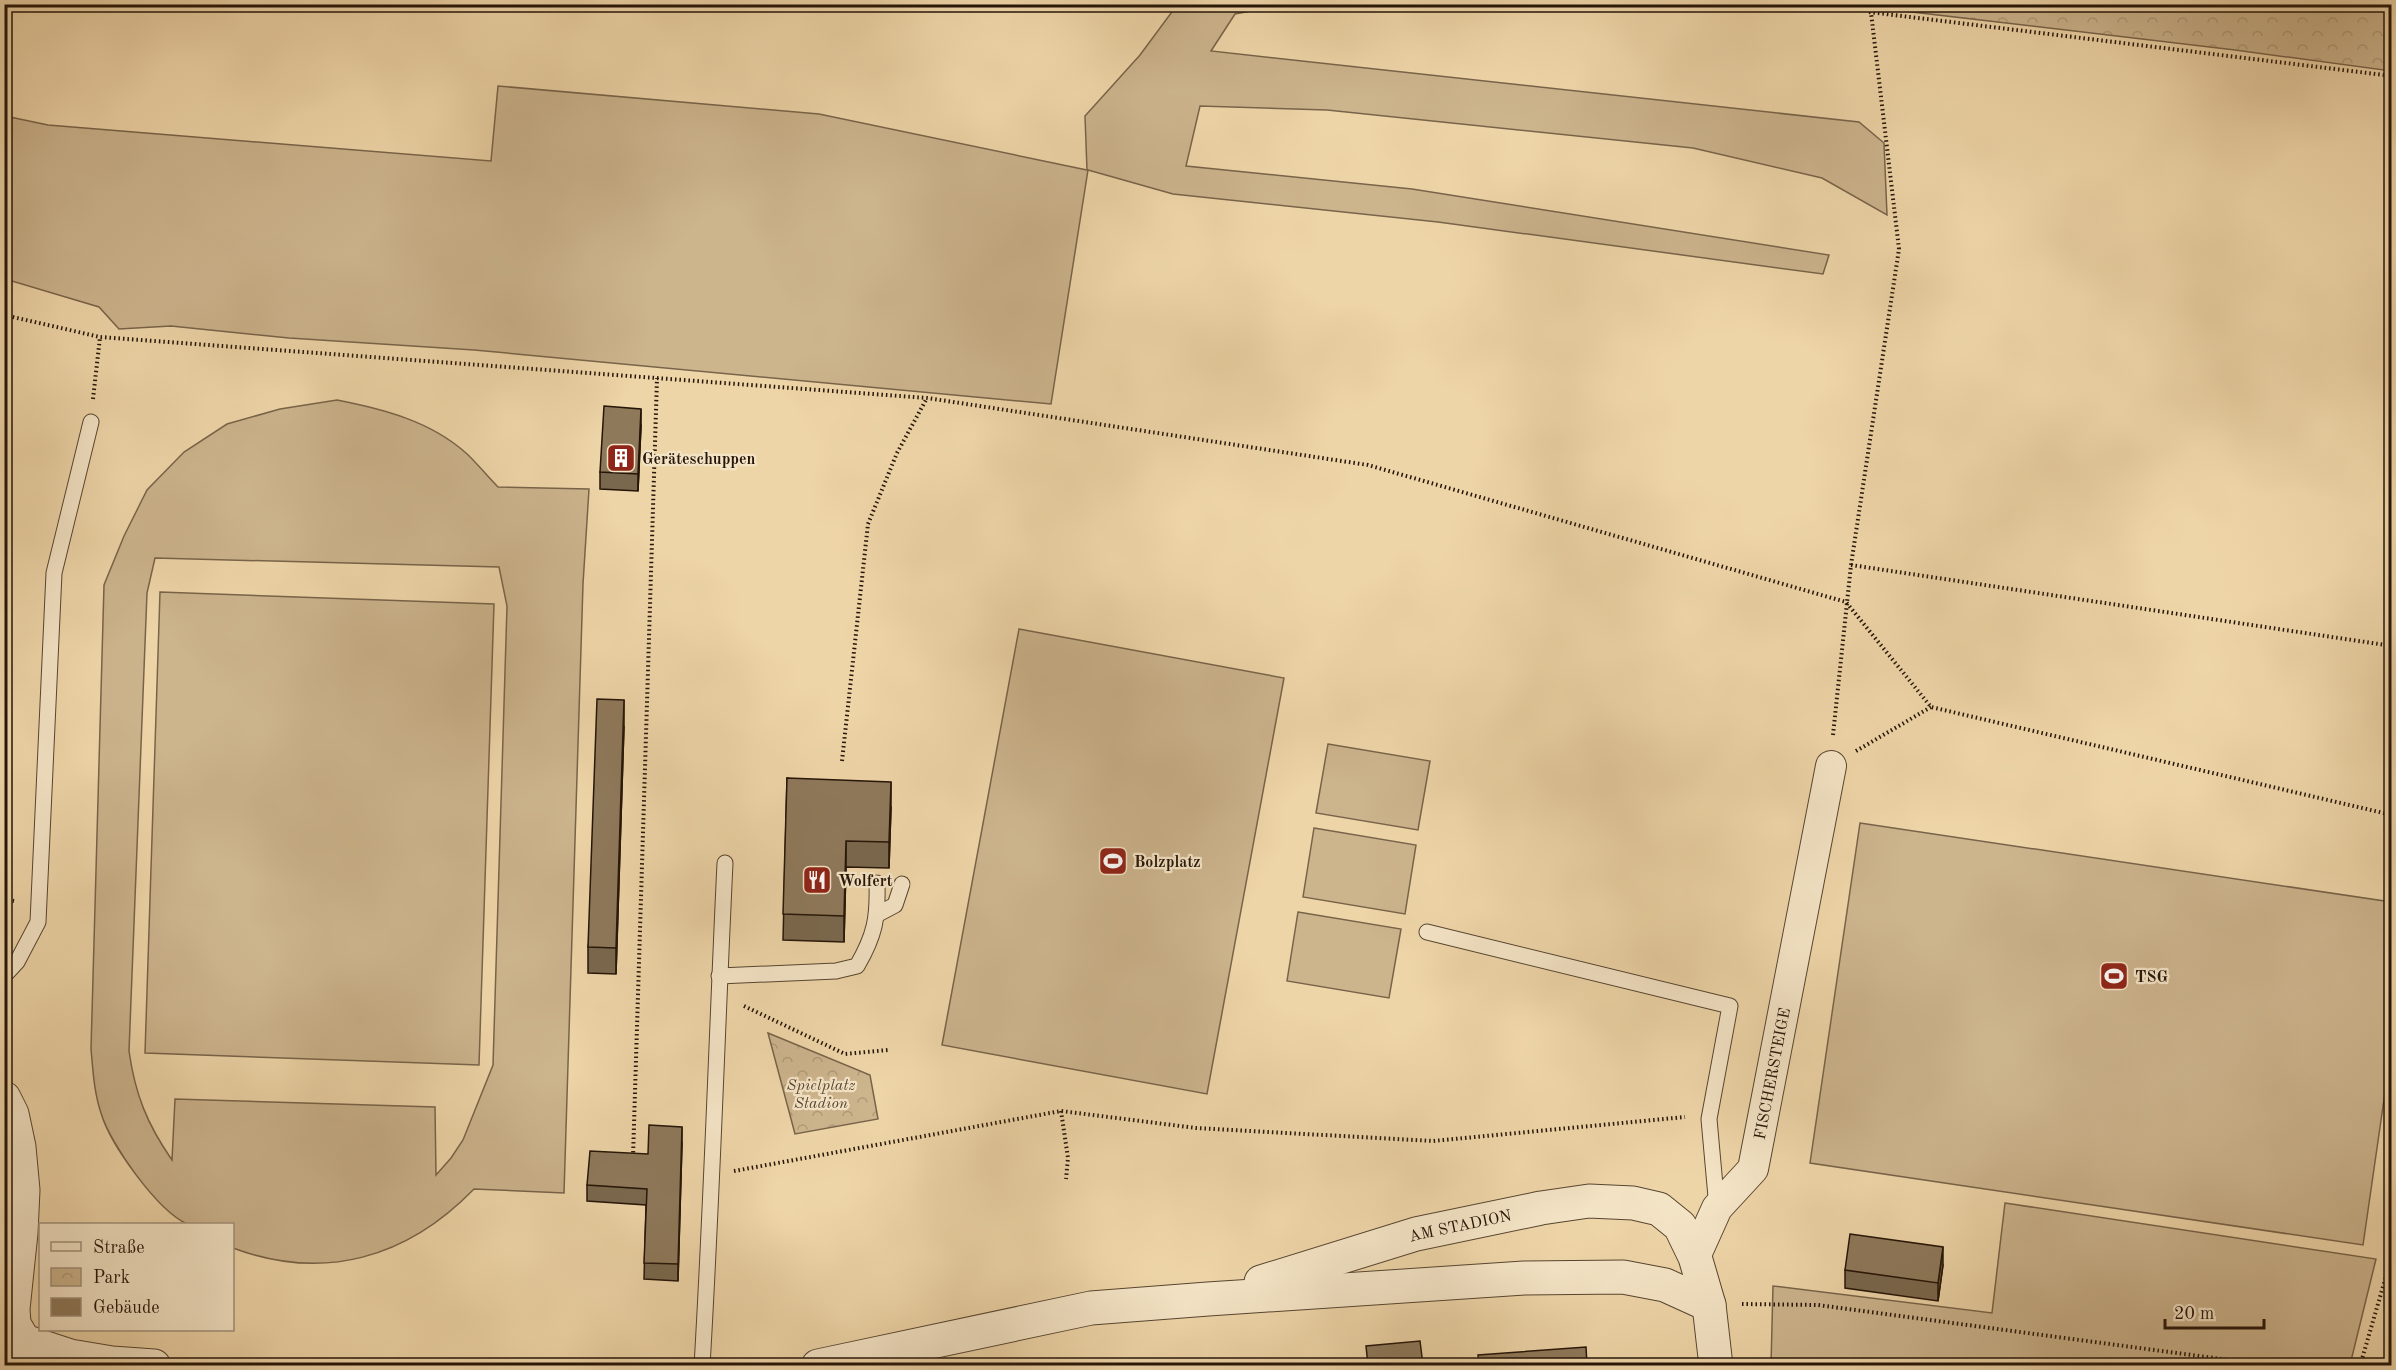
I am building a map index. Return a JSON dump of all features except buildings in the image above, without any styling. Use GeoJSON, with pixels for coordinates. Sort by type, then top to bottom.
{"type":"FeatureCollection","features":[{"type":"Feature","properties":{"kind":"street","name":"FISCHERSTEIGE"},"geometry":{"type":"LineString","coordinates":[[1695,1257],[1717,1208],[1754,1169],[1831,766]]}},
{"type":"Feature","properties":{"kind":"street"},"geometry":{"type":"LineString","coordinates":[[4,1098],[12,1114],[19,1147],[23,1190],[13,1309],[14,1348],[112,1363],[154,1365]]}},
{"type":"Feature","properties":{"kind":"street","name":"AM STADION"},"geometry":{"type":"LineString","coordinates":[[1208,1299],[1416,1234],[1541,1208],[1589,1201],[1633,1203],[1659,1209],[1680,1226],[1695,1257]]}},
{"type":"Feature","properties":{"kind":"street"},"geometry":{"type":"LineString","coordinates":[[1695,1257],[1709,1305],[1716,1365]]}},
{"type":"Feature","properties":{"kind":"street","name":"AM STADION"},"geometry":{"type":"LineString","coordinates":[[818,1365],[1091,1308],[1208,1299],[1524,1278],[1623,1277],[1665,1285],[1709,1305]]}},
{"type":"Feature","properties":{"kind":"lane"},"geometry":{"type":"LineString","coordinates":[[4,976],[17,962],[38,922],[54,573],[91,422]]}},
{"type":"Feature","properties":{"kind":"lane"},"geometry":{"type":"LineString","coordinates":[[702,1365],[710,1236],[710,1175],[725,863]]}},
{"type":"Feature","properties":{"kind":"lane"},"geometry":{"type":"LineString","coordinates":[[719,976],[836,971],[857,966],[869,946],[878,914],[877,883]]}},
{"type":"Feature","properties":{"kind":"lane"},"geometry":{"type":"LineString","coordinates":[[878,914],[894,904],[902,884]]}},
{"type":"Feature","properties":{"kind":"lane"},"geometry":{"type":"LineString","coordinates":[[1427,932],[1730,1006],[1709,1119],[1717,1208]]}},
{"type":"Feature","properties":{"kind":"path"},"geometry":{"type":"LineString","coordinates":[[1831,766],[1846,602],[1899,249],[1869,12],[1870,4]]}},
{"type":"Feature","properties":{"kind":"path"},"geometry":{"type":"LineString","coordinates":[[1869,12],[2391,76]]}},
{"type":"Feature","properties":{"kind":"path"},"geometry":{"type":"LineString","coordinates":[[4,315],[100,337],[927,398],[1368,465],[1846,602],[1931,707],[2391,815]]}},
{"type":"Feature","properties":{"kind":"path"},"geometry":{"type":"LineString","coordinates":[[91,422],[100,337]]}},
{"type":"Feature","properties":{"kind":"path"},"geometry":{"type":"LineString","coordinates":[[633,1159],[657,378]]}},
{"type":"Feature","properties":{"kind":"path"},"geometry":{"type":"LineString","coordinates":[[842,761],[867,524],[897,453],[927,398]]}},
{"type":"Feature","properties":{"kind":"path"},"geometry":{"type":"LineString","coordinates":[[1851,565],[2391,646]]}},
{"type":"Feature","properties":{"kind":"path"},"geometry":{"type":"LineString","coordinates":[[1831,766],[1931,707]]}},
{"type":"Feature","properties":{"kind":"path"},"geometry":{"type":"LineString","coordinates":[[718,994],[845,1054],[888,1050]]}},
{"type":"Feature","properties":{"kind":"path"},"geometry":{"type":"LineString","coordinates":[[710,1175],[1061,1111],[1196,1128],[1433,1141],[1690,1116],[1709,1119]]}},
{"type":"Feature","properties":{"kind":"path"},"geometry":{"type":"LineString","coordinates":[[1061,1111],[1068,1158],[1066,1179]]}},
{"type":"Feature","properties":{"kind":"path"},"geometry":{"type":"LineString","coordinates":[[2360,1365],[2391,1259]]}},
{"type":"Feature","properties":{"kind":"path"},"geometry":{"type":"LineString","coordinates":[[1709,1305],[1773,1303],[1818,1305],[2274,1365]]}},
{"type":"Feature","properties":{"kind":"green space"},"geometry":{"type":"Polygon","coordinates":[[[1177,5],[1282,5],[1235,14],[1211,51],[1859,122],[1884,143],[1887,215],[1822,178],[1693,148],[1327,110],[1200,106],[1186,166],[1412,189],[1829,255],[1823,274],[1438,222],[1173,194],[1088,170],[1051,404],[474,350],[289,338],[171,326],[119,329],[99,307],[5,279],[5,116],[48,125],[491,161],[498,86],[819,114],[1087,170],[1085,116],[1140,55],[1177,5]]]}},
{"type":"Feature","properties":{"kind":"green space"},"geometry":{"type":"Polygon","coordinates":[[[1895,5],[2391,5],[2391,71],[2235,50],[1895,10],[1895,5]]]}},
{"type":"Feature","properties":{"kind":"green space"},"geometry":{"type":"Polygon","coordinates":[[[337,400],[389,412],[437,432],[466,453],[498,487],[589,489],[583,584],[564,1193],[474,1189],[448,1213],[421,1232],[392,1247],[362,1257],[332,1262],[300,1263],[267,1258],[234,1248],[234,1223],[186,1223],[175,1216],[149,1191],[124,1158],[106,1126],[94,1081],[91,1049],[104,585],[124,536],[147,490],[184,452],[227,424],[280,409],[337,400]],[[155,558],[147,593],[129,1051],[143,1108],[172,1160],[175,1099],[435,1107],[436,1175],[463,1140],[493,1065],[507,606],[499,567],[155,558]]]}},
{"type":"Feature","properties":{"kind":"green space"},"geometry":{"type":"Polygon","coordinates":[[[160,592],[494,604],[479,1065],[145,1053],[160,592]]]}},
{"type":"Feature","properties":{"kind":"green space","name":"Bolzplatz"},"geometry":{"type":"Polygon","coordinates":[[[1019,629],[1284,678],[1207,1094],[942,1045],[1019,629]]]}},
{"type":"Feature","properties":{"kind":"green space"},"geometry":{"type":"Polygon","coordinates":[[[1328,744],[1430,761],[1418,830],[1316,813],[1328,744]]]}},
{"type":"Feature","properties":{"kind":"green space","name":"TSG"},"geometry":{"type":"Polygon","coordinates":[[[1860,823],[2391,902],[2391,1051],[2363,1245],[1810,1163],[1860,823]]]}},
{"type":"Feature","properties":{"kind":"green space"},"geometry":{"type":"Polygon","coordinates":[[[1314,828],[1416,845],[1405,914],[1303,897],[1314,828]]]}},
{"type":"Feature","properties":{"kind":"green space"},"geometry":{"type":"Polygon","coordinates":[[[1298,912],[1401,929],[1389,998],[1287,981],[1298,912]]]}},
{"type":"Feature","properties":{"kind":"green space","name":"Spielplatz Stadion"},"geometry":{"type":"Polygon","coordinates":[[[768,1033],[870,1075],[878,1119],[795,1134],[768,1033]]]}},
{"type":"Feature","properties":{"kind":"green space"},"geometry":{"type":"Polygon","coordinates":[[[2005,1203],[2376,1259],[2350,1365],[1771,1365],[1773,1286],[1992,1313],[2005,1203]]]}},
{"type":"Feature","properties":{"kind":"place","name":"Geräteschuppen"},"geometry":{"type":"Point","coordinates":[621,458]}},
{"type":"Feature","properties":{"kind":"place","name":"Bolzplatz"},"geometry":{"type":"Point","coordinates":[1113,861]}},
{"type":"Feature","properties":{"kind":"place","name":"Wolfert"},"geometry":{"type":"Point","coordinates":[817,880]}},
{"type":"Feature","properties":{"kind":"place","name":"TSG"},"geometry":{"type":"Point","coordinates":[2114,976]}}]}
